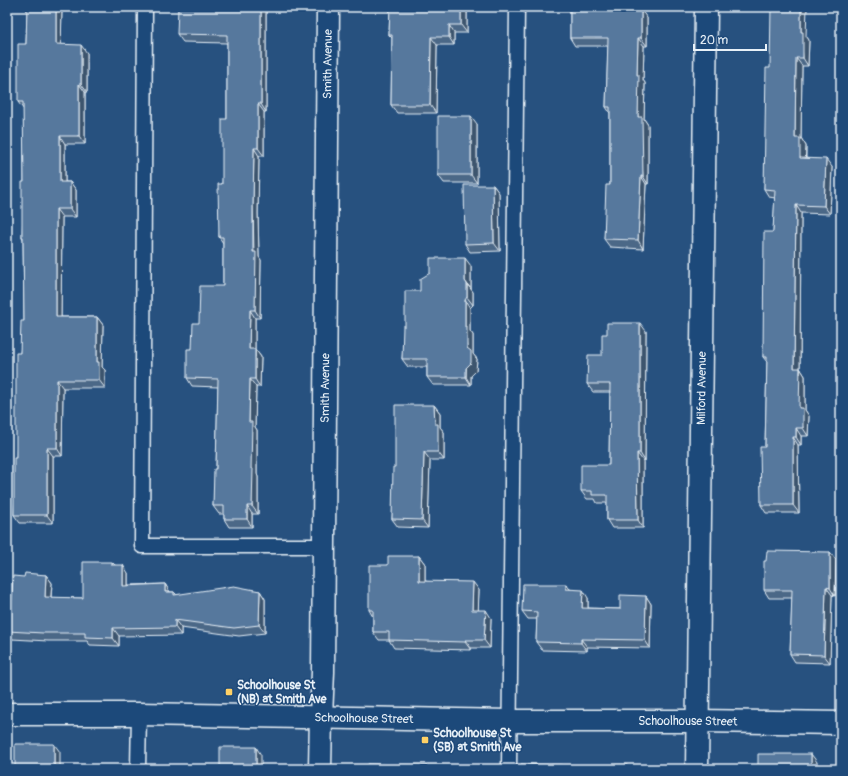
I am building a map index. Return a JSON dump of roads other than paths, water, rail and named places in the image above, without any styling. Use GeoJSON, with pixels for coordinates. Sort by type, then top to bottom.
{"type":"FeatureCollection","features":[{"type":"Feature","properties":{"kind":"street","name":"Smith Avenue"},"geometry":{"type":"LineString","coordinates":[[320,769],[328,7]]}},
{"type":"Feature","properties":{"kind":"street","name":"Milford Avenue"},"geometry":{"type":"LineString","coordinates":[[697,769],[706,7]]}},
{"type":"Feature","properties":{"kind":"street","name":"Schoolhouse Street"},"geometry":{"type":"LineString","coordinates":[[7,714],[320,716],[509,721],[841,723]]}},
{"type":"Feature","properties":{"kind":"lane"},"geometry":{"type":"LineString","coordinates":[[145,7],[142,546],[323,546]]}},
{"type":"Feature","properties":{"kind":"lane"},"geometry":{"type":"LineString","coordinates":[[509,769],[517,7]]}},
{"type":"Feature","properties":{"kind":"lane"},"geometry":{"type":"LineString","coordinates":[[138,769],[139,714]]}},
{"type":"Feature","properties":{"kind":"place","name":"Schoolhouse St (NB) at Smith Ave"},"geometry":{"type":"Point","coordinates":[229,692]}},
{"type":"Feature","properties":{"kind":"place","name":"Schoolhouse St (SB) at Smith Ave"},"geometry":{"type":"Point","coordinates":[425,740]}}]}
